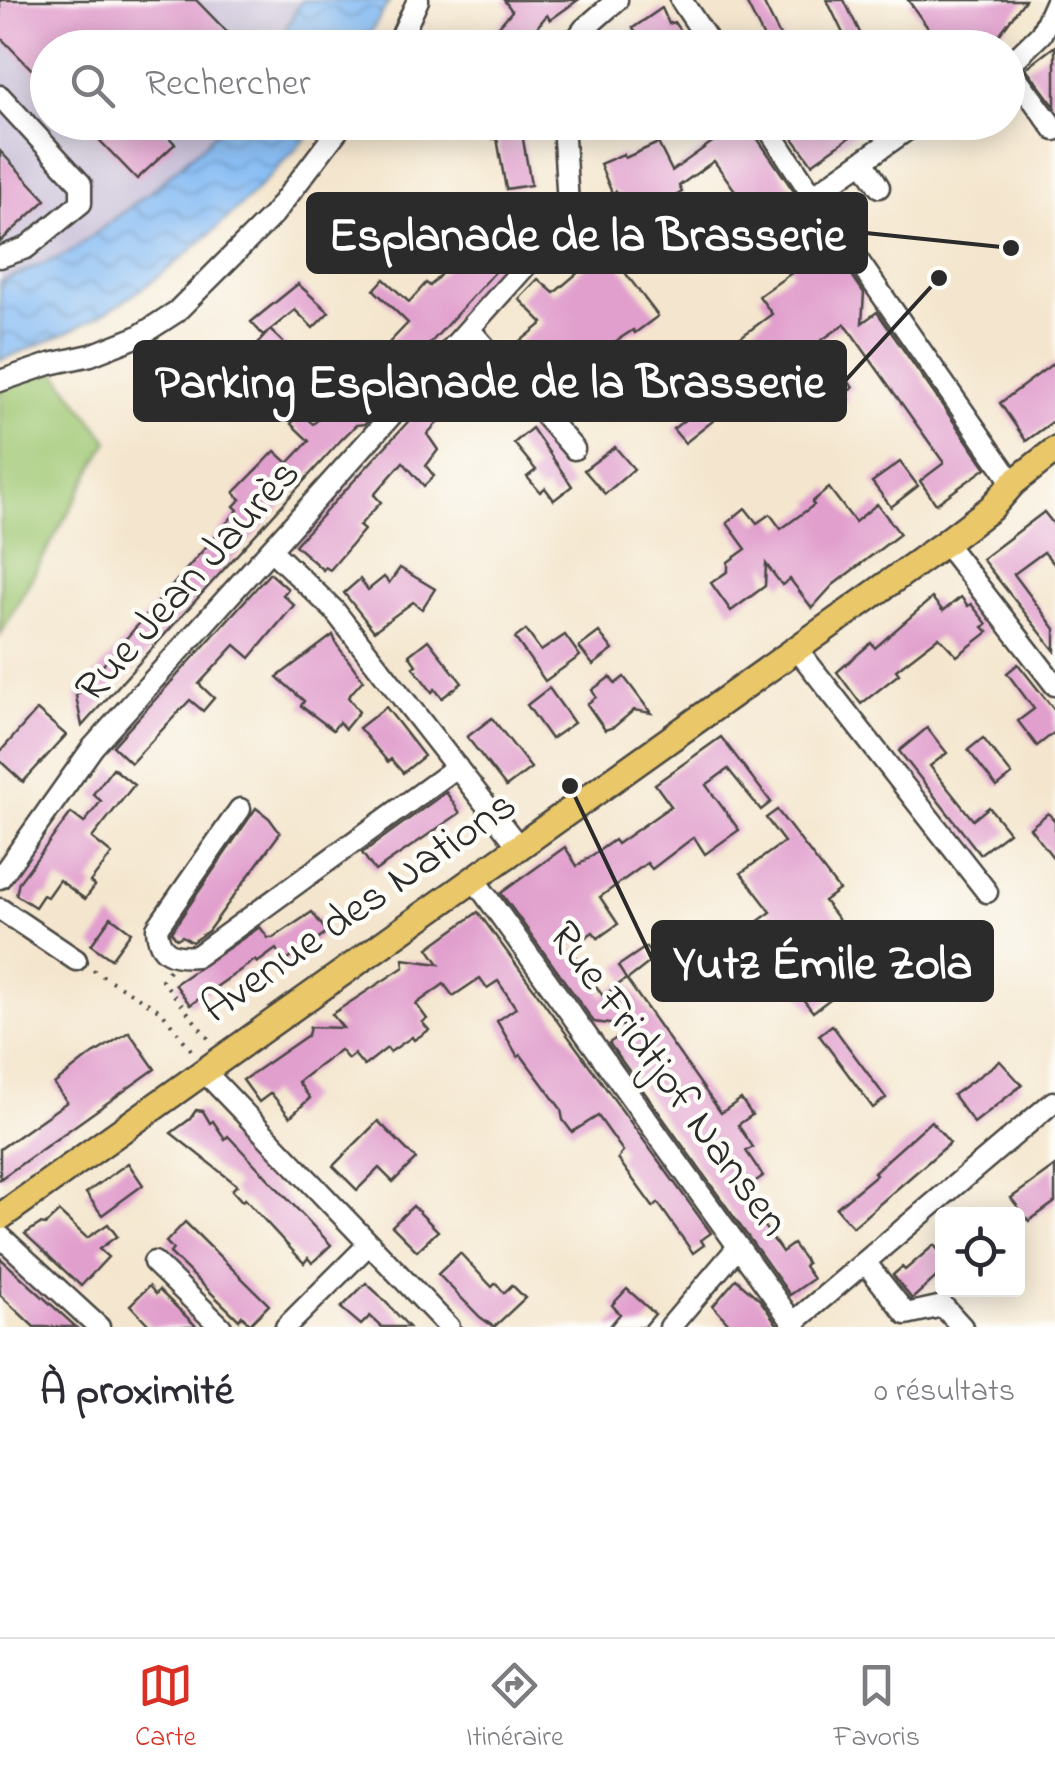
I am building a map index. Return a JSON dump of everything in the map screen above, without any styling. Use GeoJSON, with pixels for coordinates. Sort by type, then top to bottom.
{"type":"FeatureCollection","features":[{"type":"Feature","properties":{"kind":"main road","name":"Avenue des Nations"},"geometry":{"type":"LineString","coordinates":[[0,1217],[945,544],[1055,450]]}},
{"type":"Feature","properties":{"kind":"street"},"geometry":{"type":"LineString","coordinates":[[404,30],[418,0]]}},
{"type":"Feature","properties":{"kind":"street"},"geometry":{"type":"LineString","coordinates":[[583,30],[617,0]]}},
{"type":"Feature","properties":{"kind":"street"},"geometry":{"type":"LineString","coordinates":[[681,0],[701,30]]}},
{"type":"Feature","properties":{"kind":"street"},"geometry":{"type":"LineString","coordinates":[[1025,49],[1040,34],[1055,3]]}},
{"type":"Feature","properties":{"kind":"street"},"geometry":{"type":"LineString","coordinates":[[1025,89],[1055,130]]}},
{"type":"Feature","properties":{"kind":"street"},"geometry":{"type":"LineString","coordinates":[[0,96],[30,128]]}},
{"type":"Feature","properties":{"kind":"street"},"geometry":{"type":"LineString","coordinates":[[0,257],[26,248],[81,202],[82,184],[41,140]]}},
{"type":"Feature","properties":{"kind":"street"},"geometry":{"type":"LineString","coordinates":[[0,381],[139,336],[176,312],[274,214],[330,140]]}},
{"type":"Feature","properties":{"kind":"street","name":"Rue Jean Jaurès"},"geometry":{"type":"LineString","coordinates":[[0,878],[93,747],[549,240],[568,205],[564,140]]}},
{"type":"Feature","properties":{"kind":"street"},"geometry":{"type":"LineString","coordinates":[[776,140],[1013,483]]}},
{"type":"Feature","properties":{"kind":"street"},"geometry":{"type":"LineString","coordinates":[[813,196],[893,140]]}},
{"type":"Feature","properties":{"kind":"street"},"geometry":{"type":"LineString","coordinates":[[863,162],[879,187]]}},
{"type":"Feature","properties":{"kind":"street"},"geometry":{"type":"LineString","coordinates":[[470,330],[574,449]]}},
{"type":"Feature","properties":{"kind":"street"},"geometry":{"type":"LineString","coordinates":[[945,544],[1055,685]]}},
{"type":"Feature","properties":{"kind":"street"},"geometry":{"type":"LineString","coordinates":[[271,550],[334,610],[520,847]]}},
{"type":"Feature","properties":{"kind":"street"},"geometry":{"type":"LineString","coordinates":[[798,649],[987,892]]}},
{"type":"Feature","properties":{"kind":"street"},"geometry":{"type":"LineString","coordinates":[[240,809],[157,928],[158,942],[164,951],[179,957],[197,956],[457,767]]}},
{"type":"Feature","properties":{"kind":"street","name":"Rue Fridtjof Nansen"},"geometry":{"type":"LineString","coordinates":[[474,879],[794,1325]]}},
{"type":"Feature","properties":{"kind":"street"},"geometry":{"type":"LineString","coordinates":[[0,909],[76,960]]}},
{"type":"Feature","properties":{"kind":"street"},"geometry":{"type":"LineString","coordinates":[[213,1065],[370,1244],[449,1327]]}},
{"type":"Feature","properties":{"kind":"street"},"geometry":{"type":"LineString","coordinates":[[794,1325],[1053,1102]]}},
{"type":"Feature","properties":{"kind":"street"},"geometry":{"type":"LineString","coordinates":[[0,1236],[99,1327]]}},
{"type":"Feature","properties":{"kind":"street"},"geometry":{"type":"LineString","coordinates":[[286,1327],[370,1244]]}},
{"type":"Feature","properties":{"kind":"street"},"geometry":{"type":"LineString","coordinates":[[670,1327],[738,1246]]}},
{"type":"Feature","properties":{"kind":"street"},"geometry":{"type":"LineString","coordinates":[[154,1262],[221,1327]]}},
{"type":"Feature","properties":{"kind":"street"},"geometry":{"type":"LineString","coordinates":[[865,1262],[906,1314],[943,1306],[962,1327]]}},
{"type":"Feature","properties":{"kind":"path"},"geometry":{"type":"LineString","coordinates":[[179,957],[162,980],[213,1065]]}},
{"type":"Feature","properties":{"kind":"path"},"geometry":{"type":"LineString","coordinates":[[76,960],[162,1012],[213,1065]]}},
{"type":"Feature","properties":{"kind":"shaded area"},"geometry":{"type":"Polygon","coordinates":[[[0,0],[301,0],[284,30],[30,30],[30,140],[209,140],[149,193],[69,253],[0,282],[0,0]]]}},
{"type":"Feature","properties":{"kind":"green space"},"geometry":{"type":"Polygon","coordinates":[[[50,364],[108,441],[0,635],[0,375],[50,364]]]}},
{"type":"Feature","properties":{"kind":"water"},"geometry":{"type":"Polygon","coordinates":[[[302,0],[390,0],[372,30],[285,30],[302,0]]]}},
{"type":"Feature","properties":{"kind":"water"},"geometry":{"type":"Polygon","coordinates":[[[304,140],[226,220],[147,285],[91,321],[0,360],[0,282],[69,253],[149,193],[207,142],[304,140]]]}},
{"type":"Feature","properties":{"kind":"building"},"geometry":{"type":"Polygon","coordinates":[[[0,0],[196,0],[225,30],[30,30],[30,68],[0,37],[0,0]]]}},
{"type":"Feature","properties":{"kind":"building"},"geometry":{"type":"Polygon","coordinates":[[[504,0],[578,0],[550,20],[547,15],[535,30],[495,30],[512,11],[504,0]]]}},
{"type":"Feature","properties":{"kind":"building"},"geometry":{"type":"Polygon","coordinates":[[[745,0],[762,0],[777,30],[760,30],[745,0]]]}},
{"type":"Feature","properties":{"kind":"building"},"geometry":{"type":"Polygon","coordinates":[[[827,0],[844,0],[859,30],[841,30],[827,0]]]}},
{"type":"Feature","properties":{"kind":"building"},"geometry":{"type":"Polygon","coordinates":[[[908,0],[1025,0],[1003,30],[929,30],[908,0]]]}},
{"type":"Feature","properties":{"kind":"building"},"geometry":{"type":"Polygon","coordinates":[[[662,8],[669,24],[674,22],[680,30],[634,30],[662,8]]]}},
{"type":"Feature","properties":{"kind":"building"},"geometry":{"type":"Polygon","coordinates":[[[1055,46],[1055,107],[1026,68],[1055,46]]]}},
{"type":"Feature","properties":{"kind":"building"},"geometry":{"type":"Polygon","coordinates":[[[99,140],[171,140],[175,144],[137,179],[99,140]]]}},
{"type":"Feature","properties":{"kind":"building"},"geometry":{"type":"Polygon","coordinates":[[[497,140],[523,140],[531,185],[506,189],[497,140]]]}},
{"type":"Feature","properties":{"kind":"building"},"geometry":{"type":"Polygon","coordinates":[[[715,140],[758,140],[864,293],[862,323],[877,312],[986,468],[936,504],[920,481],[944,463],[845,324],[787,364],[776,347],[755,362],[738,339],[772,314],[759,296],[793,272],[714,161],[679,186],[682,192],[638,218],[634,213],[665,255],[653,263],[641,246],[617,262],[658,316],[610,345],[573,375],[595,403],[577,418],[517,344],[543,323],[519,299],[538,279],[554,293],[621,236],[615,227],[623,221],[618,214],[628,207],[616,191],[612,193],[600,164],[658,143],[672,171],[715,140]]]}},
{"type":"Feature","properties":{"kind":"building"},"geometry":{"type":"Polygon","coordinates":[[[794,140],[846,140],[812,164],[794,140]]]}},
{"type":"Feature","properties":{"kind":"building"},"geometry":{"type":"Polygon","coordinates":[[[0,151],[46,200],[0,242],[0,151]]]}},
{"type":"Feature","properties":{"kind":"building"},"geometry":{"type":"Polygon","coordinates":[[[459,224],[482,245],[495,232],[502,239],[506,235],[519,247],[509,263],[495,272],[384,394],[368,379],[391,353],[385,347],[408,323],[374,290],[384,279],[409,302],[426,283],[430,286],[460,253],[445,239],[459,224]]]}},
{"type":"Feature","properties":{"kind":"building"},"geometry":{"type":"Polygon","coordinates":[[[298,284],[329,312],[313,328],[295,310],[263,335],[251,322],[298,284]]]}},
{"type":"Feature","properties":{"kind":"building"},"geometry":{"type":"Polygon","coordinates":[[[270,330],[289,348],[270,369],[251,351],[270,330]]]}},
{"type":"Feature","properties":{"kind":"building"},"geometry":{"type":"Polygon","coordinates":[[[471,353],[488,371],[478,383],[491,399],[480,411],[476,407],[471,412],[458,400],[427,434],[438,450],[426,466],[434,476],[424,486],[403,462],[374,495],[381,502],[359,526],[364,530],[330,570],[323,570],[295,545],[471,353]]]}},
{"type":"Feature","properties":{"kind":"building"},"geometry":{"type":"Polygon","coordinates":[[[1055,362],[1055,420],[1026,441],[1000,403],[1055,362]]]}},
{"type":"Feature","properties":{"kind":"building"},"geometry":{"type":"Polygon","coordinates":[[[844,374],[853,388],[845,393],[849,399],[829,414],[816,395],[844,374]]]}},
{"type":"Feature","properties":{"kind":"building"},"geometry":{"type":"Polygon","coordinates":[[[345,398],[369,420],[356,425],[341,440],[82,726],[76,696],[238,510],[234,506],[241,499],[234,493],[275,451],[288,463],[309,441],[291,424],[300,413],[313,424],[345,398]]]}},
{"type":"Feature","properties":{"kind":"building"},"geometry":{"type":"Polygon","coordinates":[[[703,406],[714,420],[685,443],[673,429],[703,406]]]}},
{"type":"Feature","properties":{"kind":"building"},"geometry":{"type":"Polygon","coordinates":[[[532,428],[572,486],[554,500],[545,488],[540,492],[527,477],[536,470],[514,443],[532,428]]]}},
{"type":"Feature","properties":{"kind":"building"},"geometry":{"type":"Polygon","coordinates":[[[615,447],[634,469],[605,494],[584,470],[615,447]]]}},
{"type":"Feature","properties":{"kind":"building"},"geometry":{"type":"Polygon","coordinates":[[[900,462],[918,486],[891,507],[872,482],[900,462]]]}},
{"type":"Feature","properties":{"kind":"building"},"geometry":{"type":"Polygon","coordinates":[[[829,488],[855,522],[877,504],[900,534],[833,585],[812,608],[790,579],[782,585],[766,564],[765,586],[731,611],[711,583],[728,571],[728,562],[746,549],[727,523],[745,508],[757,523],[770,514],[781,529],[814,505],[812,502],[829,488]]]}},
{"type":"Feature","properties":{"kind":"building"},"geometry":{"type":"Polygon","coordinates":[[[1044,512],[1055,526],[1055,565],[1044,552],[1014,574],[1055,629],[1055,651],[982,559],[1044,512]]]}},
{"type":"Feature","properties":{"kind":"building"},"geometry":{"type":"Polygon","coordinates":[[[400,568],[435,589],[422,609],[413,602],[374,631],[344,593],[360,579],[368,590],[384,577],[389,583],[400,568]]]}},
{"type":"Feature","properties":{"kind":"building"},"geometry":{"type":"Polygon","coordinates":[[[270,573],[288,589],[283,595],[294,605],[250,658],[235,645],[199,684],[214,698],[203,711],[190,700],[131,763],[113,746],[270,573]]]}},
{"type":"Feature","properties":{"kind":"building"},"geometry":{"type":"Polygon","coordinates":[[[961,597],[987,624],[983,627],[988,632],[957,656],[939,637],[861,704],[837,672],[871,643],[875,648],[932,598],[943,611],[961,597]]]}},
{"type":"Feature","properties":{"kind":"building"},"geometry":{"type":"Polygon","coordinates":[[[526,630],[541,651],[565,635],[580,656],[545,681],[515,638],[526,630]]]}},
{"type":"Feature","properties":{"kind":"building"},"geometry":{"type":"Polygon","coordinates":[[[599,632],[613,650],[593,665],[579,647],[599,632]]]}},
{"type":"Feature","properties":{"kind":"building"},"geometry":{"type":"Polygon","coordinates":[[[333,635],[363,680],[348,697],[359,712],[345,729],[339,722],[333,730],[301,706],[304,701],[277,677],[333,635]]]}},
{"type":"Feature","properties":{"kind":"building"},"geometry":{"type":"Polygon","coordinates":[[[428,640],[462,683],[442,698],[435,689],[432,692],[409,655],[428,640]]]}},
{"type":"Feature","properties":{"kind":"building"},"geometry":{"type":"Polygon","coordinates":[[[1018,664],[1055,711],[1055,732],[1037,746],[1018,721],[1034,709],[1007,673],[1018,664]]]}},
{"type":"Feature","properties":{"kind":"building"},"geometry":{"type":"Polygon","coordinates":[[[610,677],[615,684],[624,677],[651,713],[634,710],[605,730],[587,704],[596,697],[592,690],[610,677]]]}},
{"type":"Feature","properties":{"kind":"building"},"geometry":{"type":"Polygon","coordinates":[[[549,688],[574,723],[551,739],[527,705],[549,688]]]}},
{"type":"Feature","properties":{"kind":"building"},"geometry":{"type":"Polygon","coordinates":[[[386,707],[424,756],[403,773],[391,759],[388,762],[359,728],[386,707]]]}},
{"type":"Feature","properties":{"kind":"building"},"geometry":{"type":"Polygon","coordinates":[[[37,710],[66,735],[23,782],[0,761],[0,752],[37,710]]]}},
{"type":"Feature","properties":{"kind":"building"},"geometry":{"type":"Polygon","coordinates":[[[492,718],[531,768],[506,787],[467,737],[492,718]]]}},
{"type":"Feature","properties":{"kind":"building"},"geometry":{"type":"Polygon","coordinates":[[[927,728],[947,753],[930,766],[973,820],[989,807],[1009,832],[980,854],[899,751],[927,728]]]}},
{"type":"Feature","properties":{"kind":"building"},"geometry":{"type":"Polygon","coordinates":[[[721,737],[771,802],[761,810],[728,769],[706,785],[739,830],[705,854],[694,837],[652,869],[647,863],[600,897],[618,924],[598,938],[593,932],[570,948],[603,996],[626,979],[618,966],[646,947],[654,959],[627,980],[721,1113],[741,1099],[752,1115],[738,1125],[753,1147],[746,1151],[763,1176],[740,1192],[782,1252],[793,1244],[807,1263],[804,1266],[813,1279],[790,1295],[609,1043],[633,1027],[594,1022],[501,893],[565,847],[577,866],[671,806],[655,784],[721,737]]]}},
{"type":"Feature","properties":{"kind":"building"},"geometry":{"type":"Polygon","coordinates":[[[983,738],[1012,775],[997,787],[968,750],[983,738]]]}},
{"type":"Feature","properties":{"kind":"building"},"geometry":{"type":"Polygon","coordinates":[[[113,768],[134,785],[92,838],[112,854],[90,882],[95,886],[85,899],[59,880],[35,907],[16,895],[19,882],[71,813],[84,823],[101,801],[93,794],[113,768]]]}},
{"type":"Feature","properties":{"kind":"building"},"geometry":{"type":"Polygon","coordinates":[[[446,792],[460,813],[375,871],[362,853],[446,792]]]}},
{"type":"Feature","properties":{"kind":"building"},"geometry":{"type":"Polygon","coordinates":[[[256,808],[280,833],[208,931],[192,942],[182,936],[177,939],[171,932],[256,808]]]}},
{"type":"Feature","properties":{"kind":"building"},"geometry":{"type":"Polygon","coordinates":[[[777,810],[839,890],[824,901],[856,942],[877,926],[886,938],[865,954],[874,965],[858,977],[864,985],[847,997],[842,990],[813,1012],[772,959],[766,963],[743,932],[771,912],[741,873],[784,842],[766,818],[777,810]]]}},
{"type":"Feature","properties":{"kind":"building"},"geometry":{"type":"Polygon","coordinates":[[[1048,813],[1055,821],[1055,860],[1030,828],[1048,813]]]}},
{"type":"Feature","properties":{"kind":"building"},"geometry":{"type":"Polygon","coordinates":[[[312,912],[327,932],[285,962],[276,949],[190,1005],[175,984],[260,927],[268,938],[273,938],[312,912]]]}},
{"type":"Feature","properties":{"kind":"building"},"geometry":{"type":"Polygon","coordinates":[[[478,912],[711,1233],[693,1253],[658,1203],[653,1207],[618,1159],[623,1151],[598,1116],[572,1132],[563,1120],[561,1109],[521,1055],[518,1057],[497,1021],[516,1008],[498,981],[487,988],[480,978],[453,996],[444,984],[416,1004],[427,1019],[422,1022],[429,1030],[390,1052],[387,1048],[364,1066],[354,1054],[348,1059],[340,1050],[298,1082],[310,1098],[290,1117],[271,1093],[259,1102],[243,1080],[308,1035],[310,1027],[343,1028],[332,1014],[404,967],[403,959],[439,964],[428,948],[478,912]]]}},
{"type":"Feature","properties":{"kind":"building"},"geometry":{"type":"Polygon","coordinates":[[[111,917],[131,932],[111,959],[91,945],[111,917]]]}},
{"type":"Feature","properties":{"kind":"building"},"geometry":{"type":"Polygon","coordinates":[[[832,1025],[886,1098],[873,1108],[819,1035],[832,1025]]]}},
{"type":"Feature","properties":{"kind":"building"},"geometry":{"type":"Polygon","coordinates":[[[129,1032],[155,1069],[0,1179],[0,1149],[67,1102],[54,1084],[129,1032]]]}},
{"type":"Feature","properties":{"kind":"building"},"geometry":{"type":"Polygon","coordinates":[[[1000,1061],[1022,1085],[974,1123],[953,1095],[1000,1061]]]}},
{"type":"Feature","properties":{"kind":"building"},"geometry":{"type":"Polygon","coordinates":[[[196,1110],[203,1111],[210,1123],[213,1121],[225,1139],[228,1136],[331,1245],[312,1263],[308,1258],[304,1263],[245,1199],[242,1201],[232,1190],[237,1185],[171,1133],[196,1110]]]}},
{"type":"Feature","properties":{"kind":"building"},"geometry":{"type":"Polygon","coordinates":[[[378,1121],[416,1159],[393,1182],[379,1168],[357,1190],[333,1166],[378,1121]]]}},
{"type":"Feature","properties":{"kind":"building"},"geometry":{"type":"Polygon","coordinates":[[[931,1121],[950,1143],[853,1227],[836,1208],[931,1121]]]}},
{"type":"Feature","properties":{"kind":"building"},"geometry":{"type":"Polygon","coordinates":[[[128,1163],[143,1185],[102,1215],[86,1193],[128,1163]]]}},
{"type":"Feature","properties":{"kind":"building"},"geometry":{"type":"Polygon","coordinates":[[[1055,1166],[1055,1202],[1029,1221],[1025,1207],[1018,1207],[1011,1198],[1055,1166]]]}},
{"type":"Feature","properties":{"kind":"building"},"geometry":{"type":"Polygon","coordinates":[[[413,1206],[438,1231],[417,1251],[392,1226],[413,1206]]]}},
{"type":"Feature","properties":{"kind":"building"},"geometry":{"type":"Polygon","coordinates":[[[59,1212],[87,1238],[108,1224],[117,1236],[99,1249],[108,1257],[81,1286],[25,1234],[45,1225],[59,1212]]]}},
{"type":"Feature","properties":{"kind":"building"},"geometry":{"type":"Polygon","coordinates":[[[185,1222],[269,1305],[250,1324],[242,1316],[239,1320],[170,1253],[173,1249],[166,1242],[185,1222]]]}},
{"type":"Feature","properties":{"kind":"building"},"geometry":{"type":"Polygon","coordinates":[[[934,1245],[935,1278],[912,1299],[893,1275],[902,1267],[905,1270],[934,1245]]]}},
{"type":"Feature","properties":{"kind":"building"},"geometry":{"type":"Polygon","coordinates":[[[460,1253],[492,1287],[496,1283],[504,1293],[512,1285],[525,1298],[494,1327],[438,1274],[460,1253]]]}},
{"type":"Feature","properties":{"kind":"building"},"geometry":{"type":"Polygon","coordinates":[[[0,1258],[76,1327],[34,1327],[0,1295],[0,1258]]]}},
{"type":"Feature","properties":{"kind":"building"},"geometry":{"type":"Polygon","coordinates":[[[736,1279],[760,1300],[779,1327],[732,1327],[713,1306],[736,1279]]]}},
{"type":"Feature","properties":{"kind":"building"},"geometry":{"type":"Polygon","coordinates":[[[366,1283],[409,1327],[382,1327],[370,1316],[361,1325],[341,1308],[366,1283]]]}},
{"type":"Feature","properties":{"kind":"building"},"geometry":{"type":"Polygon","coordinates":[[[149,1286],[156,1294],[159,1290],[197,1327],[151,1327],[130,1305],[149,1286]]]}},
{"type":"Feature","properties":{"kind":"building"},"geometry":{"type":"Polygon","coordinates":[[[627,1289],[655,1314],[644,1327],[609,1327],[620,1314],[612,1305],[627,1289]]]}},
{"type":"Feature","properties":{"kind":"place","name":"Esplanade de la Brasserie"},"geometry":{"type":"Point","coordinates":[1011,248]}},
{"type":"Feature","properties":{"kind":"place","name":"Parking Esplanade de la Brasserie"},"geometry":{"type":"Point","coordinates":[939,278]}},
{"type":"Feature","properties":{"kind":"place","name":"Yutz Émile Zola"},"geometry":{"type":"Point","coordinates":[570,786]}}]}
